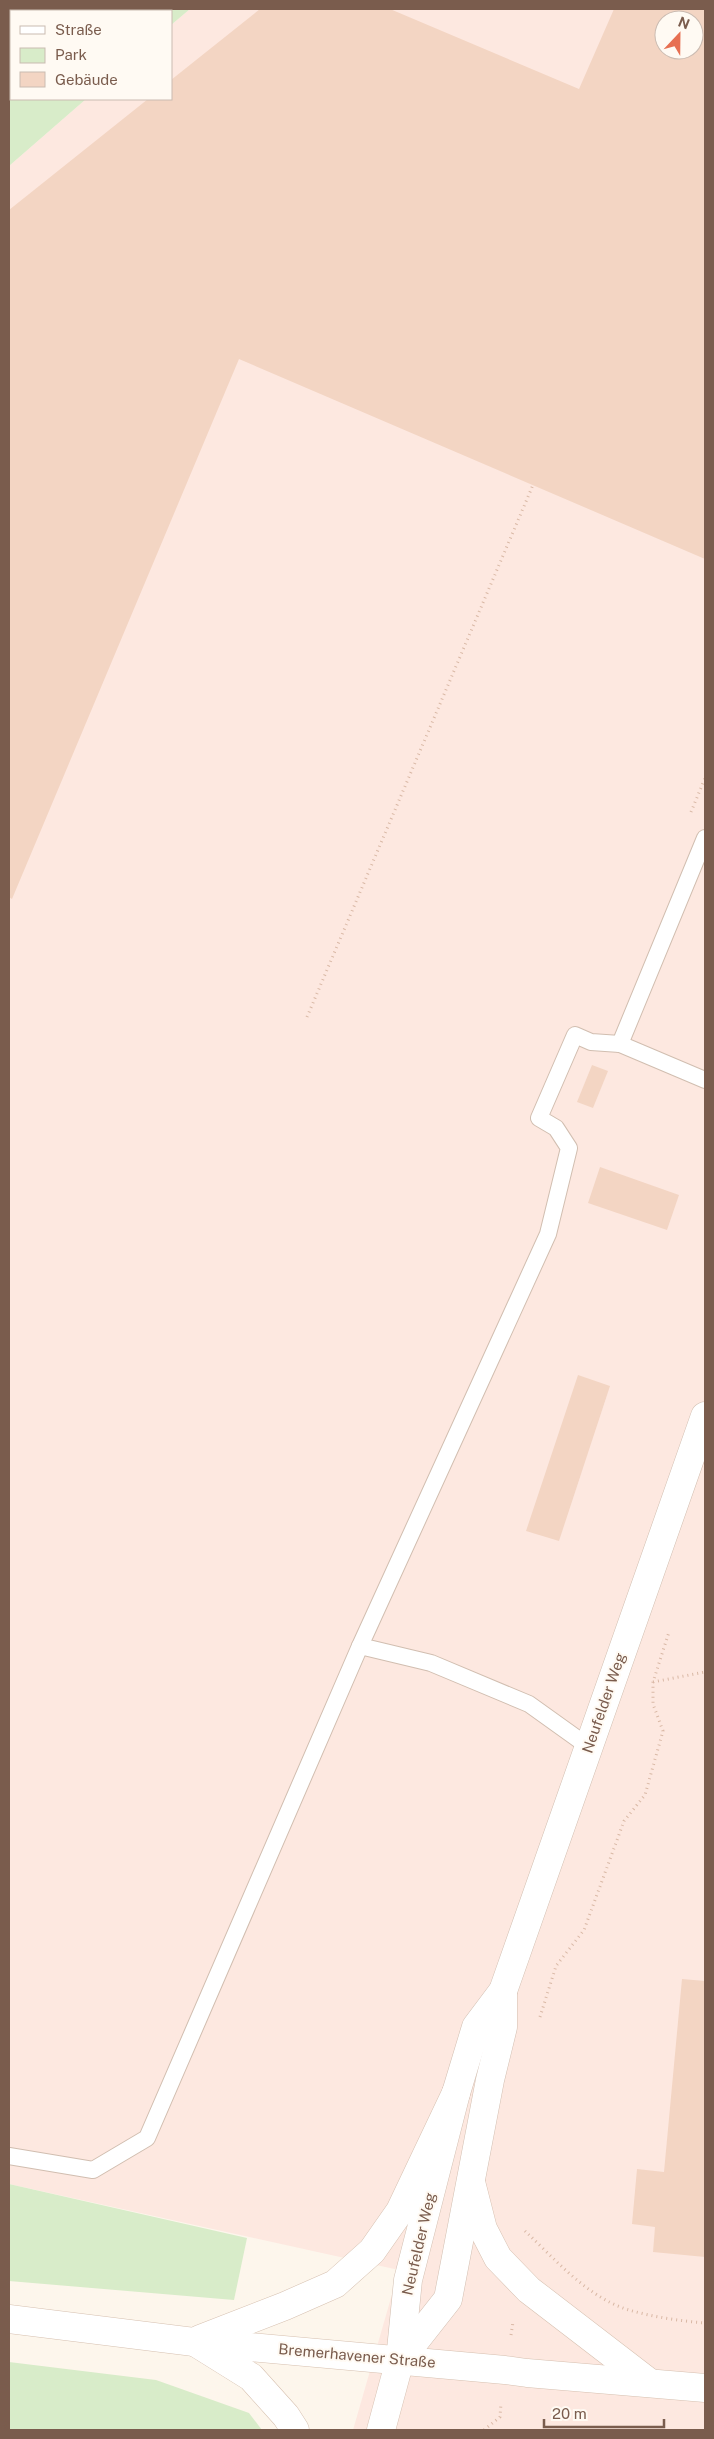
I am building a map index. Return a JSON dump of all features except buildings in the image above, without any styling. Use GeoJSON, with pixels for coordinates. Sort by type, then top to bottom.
{"type":"FeatureCollection","features":[{"type":"Feature","properties":{"kind":"street","name":"Neufelder Weg"},"geometry":{"type":"LineString","coordinates":[[400,2360],[408,2280],[456,2093],[476,2027],[503,1990],[705,1416]]}},
{"type":"Feature","properties":{"kind":"street","name":"Neufelder Weg"},"geometry":{"type":"LineString","coordinates":[[400,2360],[448,2299],[490,2080],[503,2027],[503,1990]]}},
{"type":"Feature","properties":{"kind":"street"},"geometry":{"type":"LineString","coordinates":[[194,2342],[335,2284],[372,2251],[400,2211],[456,2093]]}},
{"type":"Feature","properties":{"kind":"street"},"geometry":{"type":"LineString","coordinates":[[470,2182],[483,2229],[498,2258],[529,2290],[650,2383]]}},
{"type":"Feature","properties":{"kind":"street","name":"Bremerhavener Straße"},"geometry":{"type":"LineString","coordinates":[[9,2319],[194,2342],[705,2388]]}},
{"type":"Feature","properties":{"kind":"street"},"geometry":{"type":"LineString","coordinates":[[194,2342],[251,2377],[286,2416],[295,2430]]}},
{"type":"Feature","properties":{"kind":"street"},"geometry":{"type":"LineString","coordinates":[[381,2430],[400,2360]]}},
{"type":"Feature","properties":{"kind":"lane"},"geometry":{"type":"LineString","coordinates":[[620,1044],[705,838]]}},
{"type":"Feature","properties":{"kind":"lane"},"geometry":{"type":"LineString","coordinates":[[9,2156],[93,2170],[147,2138],[360,1646],[548,1234],[569,1148],[556,1128],[539,1118],[575,1035],[591,1042],[620,1044],[705,1080]]}},
{"type":"Feature","properties":{"kind":"lane"},"geometry":{"type":"LineString","coordinates":[[360,1646],[431,1664],[528,1704],[589,1747]]}},
{"type":"Feature","properties":{"kind":"path"},"geometry":{"type":"LineString","coordinates":[[307,1017],[533,485]]}},
{"type":"Feature","properties":{"kind":"path"},"geometry":{"type":"LineString","coordinates":[[538,2022],[556,1966],[584,1930],[624,1821],[645,1795],[663,1732],[653,1704],[652,1682],[671,1626]]}},
{"type":"Feature","properties":{"kind":"path"},"geometry":{"type":"LineString","coordinates":[[652,1682],[705,1672]]}},
{"type":"Feature","properties":{"kind":"path"},"geometry":{"type":"LineString","coordinates":[[520,2226],[566,2269],[597,2294],[628,2310],[705,2323]]}},
{"type":"Feature","properties":{"kind":"shaded area"},"geometry":{"type":"Polygon","coordinates":[[[190,9],[705,9],[705,2430],[353,2430],[399,2270],[9,2184],[9,166],[85,100],[172,100],[172,24],[190,9]]]}},
{"type":"Feature","properties":{"kind":"green space"},"geometry":{"type":"Polygon","coordinates":[[[9,9],[190,9],[172,24],[172,10],[10,10],[10,100],[85,100],[9,166],[9,9]]]}},
{"type":"Feature","properties":{"kind":"green space"},"geometry":{"type":"Polygon","coordinates":[[[9,2184],[247,2238],[234,2300],[9,2281],[9,2184]]]}},
{"type":"Feature","properties":{"kind":"green space"},"geometry":{"type":"Polygon","coordinates":[[[9,2362],[156,2380],[249,2413],[262,2430],[9,2430],[9,2362]]]}}]}
